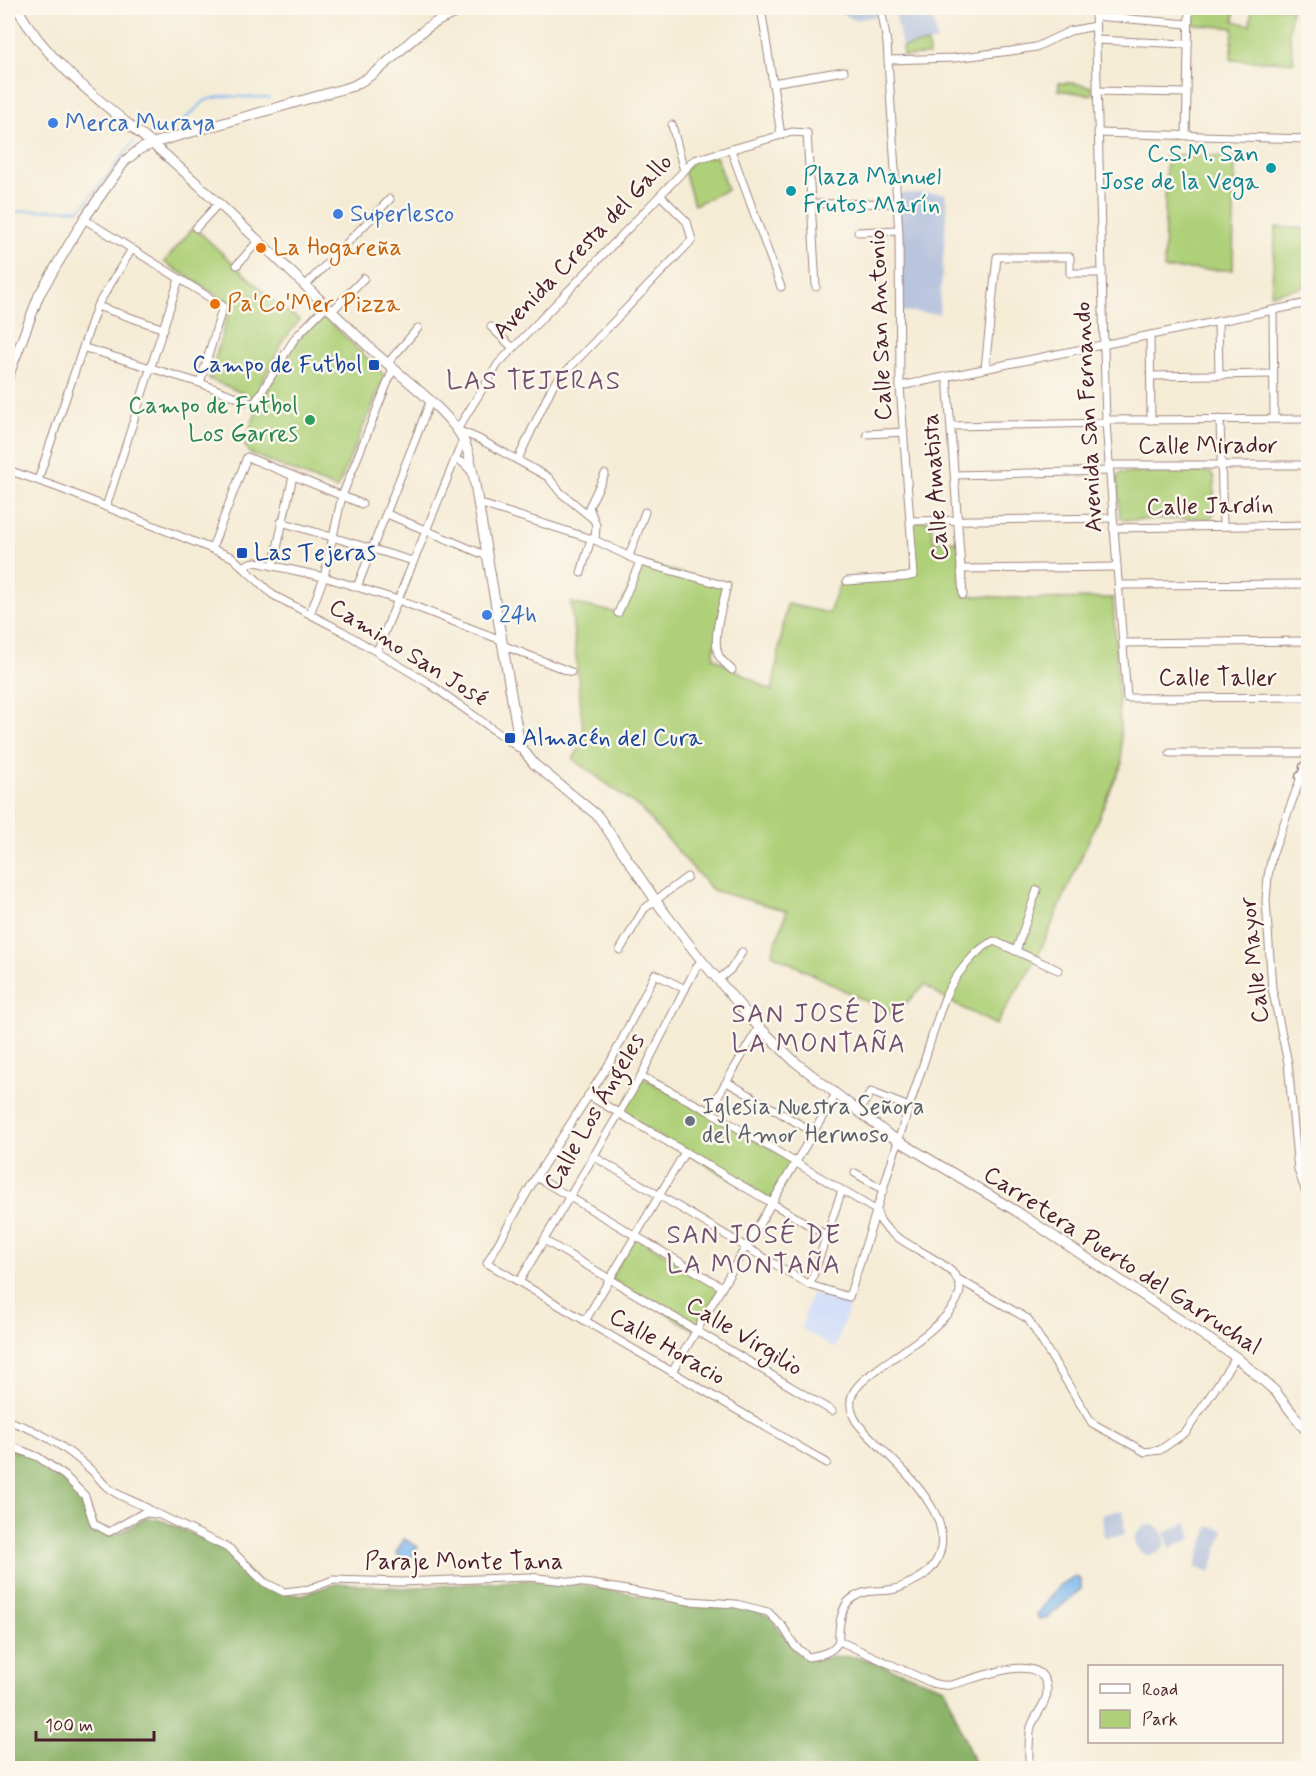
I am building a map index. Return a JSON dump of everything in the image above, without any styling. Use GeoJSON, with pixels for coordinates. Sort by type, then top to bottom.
{"type":"FeatureCollection","features":[{"type":"Feature","properties":{"kind":"main road"},"geometry":{"type":"LineString","coordinates":[[17,8],[32,31],[62,66],[219,203],[457,430],[463,440],[473,473],[516,727],[523,751]]}},
{"type":"Feature","properties":{"kind":"main road"},"geometry":{"type":"LineString","coordinates":[[8,377],[39,295],[84,219],[125,161],[140,149],[353,86],[369,76],[418,33],[441,17],[474,8]]}},
{"type":"Feature","properties":{"kind":"main road","name":"Camino San José"},"geometry":{"type":"LineString","coordinates":[[523,751],[539,768],[598,816],[655,900],[702,961],[759,1027],[794,1061],[858,1112],[898,1140]]}},
{"type":"Feature","properties":{"kind":"main road","name":"Carretera Puerto del Garruchal"},"geometry":{"type":"LineString","coordinates":[[898,1140],[1016,1211],[1236,1357],[1275,1391],[1308,1433]]}},
{"type":"Feature","properties":{"kind":"street"},"geometry":{"type":"LineString","coordinates":[[436,8],[441,17]]}},
{"type":"Feature","properties":{"kind":"street"},"geometry":{"type":"LineString","coordinates":[[761,8],[782,135]]}},
{"type":"Feature","properties":{"kind":"street","name":"Calle San Antonio"},"geometry":{"type":"LineString","coordinates":[[847,581],[906,577],[914,574],[900,386],[897,203],[888,60],[881,8]]}},
{"type":"Feature","properties":{"kind":"street"},"geometry":{"type":"LineString","coordinates":[[1186,135],[1185,93],[1189,8]]}},
{"type":"Feature","properties":{"kind":"street"},"geometry":{"type":"LineString","coordinates":[[1095,12],[1188,24]]}},
{"type":"Feature","properties":{"kind":"street","name":"Avenida San Fernando"},"geometry":{"type":"LineString","coordinates":[[1095,12],[1106,422],[1127,698]]}},
{"type":"Feature","properties":{"kind":"street"},"geometry":{"type":"LineString","coordinates":[[888,60],[954,58],[1036,47],[1070,31],[1095,26]]}},
{"type":"Feature","properties":{"kind":"street"},"geometry":{"type":"LineString","coordinates":[[1095,40],[1188,44]]}},
{"type":"Feature","properties":{"kind":"street"},"geometry":{"type":"LineString","coordinates":[[772,83],[844,71]]}},
{"type":"Feature","properties":{"kind":"street"},"geometry":{"type":"LineString","coordinates":[[1097,91],[1185,93]]}},
{"type":"Feature","properties":{"kind":"street"},"geometry":{"type":"LineString","coordinates":[[672,125],[684,171]]}},
{"type":"Feature","properties":{"kind":"street","name":"Avenida Cresta del Gallo"},"geometry":{"type":"LineString","coordinates":[[457,430],[493,372],[513,348],[694,160],[792,132],[807,133],[811,204]]}},
{"type":"Feature","properties":{"kind":"street"},"geometry":{"type":"LineString","coordinates":[[1098,133],[1308,139]]}},
{"type":"Feature","properties":{"kind":"street"},"geometry":{"type":"LineString","coordinates":[[731,150],[781,287]]}},
{"type":"Feature","properties":{"kind":"street"},"geometry":{"type":"LineString","coordinates":[[518,459],[553,385],[692,240],[687,222],[661,196]]}},
{"type":"Feature","properties":{"kind":"street"},"geometry":{"type":"LineString","coordinates":[[305,286],[390,199]]}},
{"type":"Feature","properties":{"kind":"street"},"geometry":{"type":"LineString","coordinates":[[196,228],[219,203]]}},
{"type":"Feature","properties":{"kind":"street"},"geometry":{"type":"LineString","coordinates":[[816,287],[811,204],[897,203]]}},
{"type":"Feature","properties":{"kind":"street"},"geometry":{"type":"LineString","coordinates":[[84,219],[223,306],[200,383]]}},
{"type":"Feature","properties":{"kind":"street"},"geometry":{"type":"LineString","coordinates":[[858,232],[898,230]]}},
{"type":"Feature","properties":{"kind":"street"},"geometry":{"type":"LineString","coordinates":[[237,265],[259,240]]}},
{"type":"Feature","properties":{"kind":"street"},"geometry":{"type":"LineString","coordinates":[[38,480],[98,306],[132,249]]}},
{"type":"Feature","properties":{"kind":"street"},"geometry":{"type":"LineString","coordinates":[[985,368],[997,257],[1070,257],[1070,273],[1102,273]]}},
{"type":"Feature","properties":{"kind":"street"},"geometry":{"type":"LineString","coordinates":[[85,348],[200,383],[254,404],[295,338],[364,278]]}},
{"type":"Feature","properties":{"kind":"street"},"geometry":{"type":"LineString","coordinates":[[106,507],[179,279]]}},
{"type":"Feature","properties":{"kind":"street"},"geometry":{"type":"LineString","coordinates":[[900,386],[1308,303]]}},
{"type":"Feature","properties":{"kind":"street"},"geometry":{"type":"LineString","coordinates":[[98,306],[164,329]]}},
{"type":"Feature","properties":{"kind":"street"},"geometry":{"type":"LineString","coordinates":[[1273,310],[1274,418]]}},
{"type":"Feature","properties":{"kind":"street"},"geometry":{"type":"LineString","coordinates":[[1218,321],[1219,375]]}},
{"type":"Feature","properties":{"kind":"street"},"geometry":{"type":"LineString","coordinates":[[490,327],[513,348]]}},
{"type":"Feature","properties":{"kind":"street"},"geometry":{"type":"LineString","coordinates":[[310,614],[324,577],[342,496],[390,366],[418,328]]}},
{"type":"Feature","properties":{"kind":"street"},"geometry":{"type":"LineString","coordinates":[[1150,335],[1151,420]]}},
{"type":"Feature","properties":{"kind":"street"},"geometry":{"type":"LineString","coordinates":[[1151,376],[1272,374]]}},
{"type":"Feature","properties":{"kind":"street","name":"Calle Amatista"},"geometry":{"type":"LineString","coordinates":[[947,376],[963,595]]}},
{"type":"Feature","properties":{"kind":"street"},"geometry":{"type":"LineString","coordinates":[[357,586],[429,402]]}},
{"type":"Feature","properties":{"kind":"street"},"geometry":{"type":"LineString","coordinates":[[1220,419],[1223,526]]}},
{"type":"Feature","properties":{"kind":"street"},"geometry":{"type":"LineString","coordinates":[[952,426],[1151,420],[1308,419]]}},
{"type":"Feature","properties":{"kind":"street"},"geometry":{"type":"LineString","coordinates":[[457,430],[518,459],[548,477],[560,492],[592,518]]}},
{"type":"Feature","properties":{"kind":"street"},"geometry":{"type":"LineString","coordinates":[[867,434],[904,432]]}},
{"type":"Feature","properties":{"kind":"street"},"geometry":{"type":"LineString","coordinates":[[377,651],[463,440]]}},
{"type":"Feature","properties":{"kind":"street"},"geometry":{"type":"LineString","coordinates":[[212,548],[247,457],[362,504]]}},
{"type":"Feature","properties":{"kind":"street"},"geometry":{"type":"LineString","coordinates":[[455,460],[462,462],[473,473]]}},
{"type":"Feature","properties":{"kind":"street","name":"Calle Mirador"},"geometry":{"type":"LineString","coordinates":[[955,475],[1109,468],[1308,465]]}},
{"type":"Feature","properties":{"kind":"street","name":"Camino San José"},"geometry":{"type":"LineString","coordinates":[[8,470],[232,557],[273,595],[377,651],[447,695],[523,751]]}},
{"type":"Feature","properties":{"kind":"street"},"geometry":{"type":"LineString","coordinates":[[581,573],[596,525],[589,507],[605,474]]}},
{"type":"Feature","properties":{"kind":"street"},"geometry":{"type":"LineString","coordinates":[[273,566],[293,476]]}},
{"type":"Feature","properties":{"kind":"street"},"geometry":{"type":"LineString","coordinates":[[478,503],[593,539],[640,562],[727,586],[717,635],[717,647],[720,658],[732,670]]}},
{"type":"Feature","properties":{"kind":"street"},"geometry":{"type":"LineString","coordinates":[[629,556],[645,512]]}},
{"type":"Feature","properties":{"kind":"street"},"geometry":{"type":"LineString","coordinates":[[387,514],[487,555]]}},
{"type":"Feature","properties":{"kind":"street"},"geometry":{"type":"LineString","coordinates":[[910,521],[1112,518]]}},
{"type":"Feature","properties":{"kind":"street"},"geometry":{"type":"LineString","coordinates":[[281,522],[413,561]]}},
{"type":"Feature","properties":{"kind":"street","name":"Calle Jardín"},"geometry":{"type":"LineString","coordinates":[[1113,528],[1308,525]]}},
{"type":"Feature","properties":{"kind":"street"},"geometry":{"type":"LineString","coordinates":[[244,567],[253,562],[357,586],[398,600],[571,672]]}},
{"type":"Feature","properties":{"kind":"street"},"geometry":{"type":"LineString","coordinates":[[618,613],[640,562]]}},
{"type":"Feature","properties":{"kind":"street"},"geometry":{"type":"LineString","coordinates":[[961,569],[1116,567]]}},
{"type":"Feature","properties":{"kind":"street"},"geometry":{"type":"LineString","coordinates":[[1119,585],[1308,584]]}},
{"type":"Feature","properties":{"kind":"street"},"geometry":{"type":"LineString","coordinates":[[1123,643],[1308,641]]}},
{"type":"Feature","properties":{"kind":"street","name":"Calle Taller"},"geometry":{"type":"LineString","coordinates":[[1127,698],[1308,698]]}},
{"type":"Feature","properties":{"kind":"street"},"geometry":{"type":"LineString","coordinates":[[1170,753],[1308,753]]}},
{"type":"Feature","properties":{"kind":"street","name":"Calle Mayor"},"geometry":{"type":"LineString","coordinates":[[1306,770],[1272,856],[1266,900],[1272,988],[1288,1064],[1298,1170],[1308,1198]]}},
{"type":"Feature","properties":{"kind":"street"},"geometry":{"type":"LineString","coordinates":[[620,950],[641,912],[687,877]]}},
{"type":"Feature","properties":{"kind":"street"},"geometry":{"type":"LineString","coordinates":[[1016,951],[1037,890]]}},
{"type":"Feature","properties":{"kind":"street"},"geometry":{"type":"LineString","coordinates":[[593,1156],[810,1285],[849,1297],[947,993],[984,945],[994,941],[1058,970]]}},
{"type":"Feature","properties":{"kind":"street"},"geometry":{"type":"LineString","coordinates":[[718,980],[731,969],[742,952]]}},
{"type":"Feature","properties":{"kind":"street","name":"Calle Los Ángeles"},"geometry":{"type":"LineString","coordinates":[[519,1282],[641,1076],[697,966],[702,961]]}},
{"type":"Feature","properties":{"kind":"street"},"geometry":{"type":"LineString","coordinates":[[685,989],[655,974],[611,1061],[536,1177],[722,1287]]}},
{"type":"Feature","properties":{"kind":"street"},"geometry":{"type":"LineString","coordinates":[[709,1111],[759,1027]]}},
{"type":"Feature","properties":{"kind":"street"},"geometry":{"type":"LineString","coordinates":[[641,1076],[709,1111],[877,1211],[879,1220],[886,1229],[948,1268],[958,1279],[1028,1318],[1092,1423],[1144,1452],[1160,1449],[1186,1432],[1236,1357]]}},
{"type":"Feature","properties":{"kind":"street"},"geometry":{"type":"LineString","coordinates":[[727,1082],[813,1132]]}},
{"type":"Feature","properties":{"kind":"street"},"geometry":{"type":"LineString","coordinates":[[858,1112],[871,1092],[909,1107]]}},
{"type":"Feature","properties":{"kind":"street"},"geometry":{"type":"LineString","coordinates":[[672,1372],[836,1094]]}},
{"type":"Feature","properties":{"kind":"street"},"geometry":{"type":"LineString","coordinates":[[588,1095],[826,1235]]}},
{"type":"Feature","properties":{"kind":"street"},"geometry":{"type":"LineString","coordinates":[[585,1321],[685,1152]]}},
{"type":"Feature","properties":{"kind":"street"},"geometry":{"type":"LineString","coordinates":[[855,1173],[884,1190]]}},
{"type":"Feature","properties":{"kind":"street","name":"Calle Horacio"},"geometry":{"type":"LineString","coordinates":[[536,1177],[488,1263],[827,1463]]}},
{"type":"Feature","properties":{"kind":"street"},"geometry":{"type":"LineString","coordinates":[[810,1285],[842,1190]]}},
{"type":"Feature","properties":{"kind":"street","name":"Calle Virgilio"},"geometry":{"type":"LineString","coordinates":[[544,1240],[832,1411]]}},
{"type":"Feature","properties":{"kind":"street"},"geometry":{"type":"LineString","coordinates":[[958,1279],[960,1292],[943,1318],[931,1330],[866,1377],[853,1393],[851,1400],[853,1416],[858,1424],[931,1505],[941,1524],[941,1549],[938,1562],[924,1576],[896,1589],[868,1590],[849,1600],[838,1626],[839,1641],[865,1655],[932,1683],[948,1685],[1022,1668],[1032,1668],[1043,1675],[1047,1696],[1031,1728],[1030,1768]]}},
{"type":"Feature","properties":{"kind":"street","name":"Paraje Monte Tana"},"geometry":{"type":"LineString","coordinates":[[8,1421],[30,1428],[66,1449],[108,1488],[230,1549],[264,1582],[284,1592],[309,1589],[333,1580],[401,1582],[529,1577],[592,1584],[689,1601],[736,1604],[768,1612],[783,1627],[795,1646],[808,1656],[823,1654],[835,1648],[839,1641]]}},
{"type":"Feature","properties":{"kind":"street"},"geometry":{"type":"LineString","coordinates":[[8,1446],[38,1457],[65,1476],[86,1496],[94,1524],[109,1532],[143,1513],[158,1515]]}},
{"type":"Feature","properties":{"kind":"shaded area"},"geometry":{"type":"Polygon","coordinates":[[[838,8],[877,8],[878,16],[855,20],[838,8]]]}},
{"type":"Feature","properties":{"kind":"shaded area"},"geometry":{"type":"Polygon","coordinates":[[[894,8],[932,8],[937,41],[902,47],[894,8]]]}},
{"type":"Feature","properties":{"kind":"shaded area"},"geometry":{"type":"Polygon","coordinates":[[[896,193],[945,193],[947,206],[939,314],[899,311],[896,193]]]}},
{"type":"Feature","properties":{"kind":"shaded area"},"geometry":{"type":"Polygon","coordinates":[[[1302,1149],[1308,1149],[1308,1181],[1304,1172],[1302,1149]]]}},
{"type":"Feature","properties":{"kind":"shaded area"},"geometry":{"type":"Polygon","coordinates":[[[811,1293],[850,1303],[835,1349],[801,1328],[811,1293]]]}},
{"type":"Feature","properties":{"kind":"shaded area"},"geometry":{"type":"Polygon","coordinates":[[[1123,1510],[1125,1535],[1104,1537],[1102,1514],[1123,1510]]]}},
{"type":"Feature","properties":{"kind":"shaded area"},"geometry":{"type":"Polygon","coordinates":[[[1187,1522],[1192,1539],[1170,1548],[1165,1533],[1187,1522]]]}},
{"type":"Feature","properties":{"kind":"shaded area"},"geometry":{"type":"Polygon","coordinates":[[[1150,1525],[1161,1529],[1165,1540],[1161,1551],[1150,1555],[1139,1551],[1135,1540],[1139,1529],[1150,1525]]]}},
{"type":"Feature","properties":{"kind":"shaded area"},"geometry":{"type":"Polygon","coordinates":[[[1209,1526],[1224,1530],[1210,1573],[1195,1567],[1209,1526]]]}},
{"type":"Feature","properties":{"kind":"green space"},"geometry":{"type":"Polygon","coordinates":[[[1190,8],[1235,8],[1234,21],[1250,25],[1252,8],[1291,8],[1289,32],[1294,62],[1231,60],[1233,28],[1190,24],[1190,8]]]}},
{"type":"Feature","properties":{"kind":"green space"},"geometry":{"type":"Polygon","coordinates":[[[928,43],[929,55],[903,56],[902,47],[928,43]]]}},
{"type":"Feature","properties":{"kind":"green space"},"geometry":{"type":"Polygon","coordinates":[[[1059,83],[1092,87],[1094,91],[1091,95],[1058,90],[1059,83]]]}},
{"type":"Feature","properties":{"kind":"green space"},"geometry":{"type":"Polygon","coordinates":[[[1166,155],[1235,157],[1233,270],[1164,269],[1166,155]]]}},
{"type":"Feature","properties":{"kind":"green space"},"geometry":{"type":"Polygon","coordinates":[[[716,156],[727,190],[694,205],[684,171],[694,160],[716,156]]]}},
{"type":"Feature","properties":{"kind":"green space"},"geometry":{"type":"Polygon","coordinates":[[[194,227],[280,307],[300,320],[283,341],[254,398],[209,379],[231,304],[164,262],[194,227]]]}},
{"type":"Feature","properties":{"kind":"green space"},"geometry":{"type":"Polygon","coordinates":[[[1276,227],[1308,229],[1305,287],[1271,294],[1276,227]]]}},
{"type":"Feature","properties":{"kind":"green space","name":"Campo de Futbol Los Garres"},"geometry":{"type":"Polygon","coordinates":[[[323,315],[385,376],[337,489],[249,453],[244,443],[262,397],[299,338],[323,315]]]}},
{"type":"Feature","properties":{"kind":"green space"},"geometry":{"type":"Polygon","coordinates":[[[1211,472],[1214,478],[1212,518],[1125,520],[1120,518],[1117,477],[1120,473],[1211,472]]]}},
{"type":"Feature","properties":{"kind":"green space"},"geometry":{"type":"Polygon","coordinates":[[[910,521],[931,521],[933,541],[959,541],[964,595],[1032,599],[1113,598],[1122,764],[1038,956],[996,1025],[945,999],[925,985],[893,1015],[772,954],[787,911],[712,890],[641,809],[573,759],[584,741],[571,603],[618,613],[640,562],[727,586],[713,657],[772,691],[787,604],[829,613],[840,583],[914,575],[910,521]]]}},
{"type":"Feature","properties":{"kind":"green space"},"geometry":{"type":"Polygon","coordinates":[[[641,1076],[795,1162],[771,1203],[619,1113],[641,1076]]]}},
{"type":"Feature","properties":{"kind":"green space"},"geometry":{"type":"Polygon","coordinates":[[[635,1236],[722,1287],[696,1331],[610,1279],[635,1236]]]}},
{"type":"Feature","properties":{"kind":"green space"},"geometry":{"type":"Polygon","coordinates":[[[8,1448],[26,1453],[63,1477],[78,1494],[95,1526],[102,1531],[112,1536],[147,1517],[163,1521],[223,1548],[262,1585],[291,1594],[301,1595],[339,1583],[402,1588],[527,1580],[576,1584],[691,1604],[757,1611],[770,1617],[797,1653],[815,1660],[834,1656],[859,1657],[945,1688],[976,1768],[8,1768],[8,1448]]]}},
{"type":"Feature","properties":{"kind":"water"},"geometry":{"type":"Polygon","coordinates":[[[404,1539],[418,1547],[408,1562],[396,1553],[404,1539]]]}},
{"type":"Feature","properties":{"kind":"water"},"geometry":{"type":"Polygon","coordinates":[[[1073,1577],[1081,1580],[1081,1589],[1046,1619],[1039,1619],[1038,1612],[1058,1587],[1073,1577]]]}},
{"type":"Feature","properties":{"kind":"waterway"},"geometry":{"type":"LineString","coordinates":[[148,136],[180,123],[206,100],[224,96],[269,98]]}},
{"type":"Feature","properties":{"kind":"waterway"},"geometry":{"type":"LineString","coordinates":[[8,218],[20,211],[81,209],[134,142]]}},
{"type":"Feature","properties":{"kind":"place","name":"Merca Muraya"},"geometry":{"type":"Point","coordinates":[53,123]}},
{"type":"Feature","properties":{"kind":"place","name":"C.S.M. San Jose de la Vega"},"geometry":{"type":"Point","coordinates":[1271,168]}},
{"type":"Feature","properties":{"kind":"place","name":"Plaza Manuel Frutos Marín"},"geometry":{"type":"Point","coordinates":[791,191]}},
{"type":"Feature","properties":{"kind":"place","name":"Superlesco"},"geometry":{"type":"Point","coordinates":[338,214]}},
{"type":"Feature","properties":{"kind":"place","name":"La Hogareña"},"geometry":{"type":"Point","coordinates":[261,248]}},
{"type":"Feature","properties":{"kind":"place","name":"Pa'Co'Mer Pizza"},"geometry":{"type":"Point","coordinates":[215,304]}},
{"type":"Feature","properties":{"kind":"place","name":"Campo de Futbol"},"geometry":{"type":"Point","coordinates":[374,365]}},
{"type":"Feature","properties":{"kind":"place","name":"Campo de Futbol Los Garres"},"geometry":{"type":"Point","coordinates":[310,420]}},
{"type":"Feature","properties":{"kind":"place","name":"Las Tejeras"},"geometry":{"type":"Point","coordinates":[242,553]}},
{"type":"Feature","properties":{"kind":"place","name":"24h"},"geometry":{"type":"Point","coordinates":[487,615]}},
{"type":"Feature","properties":{"kind":"place","name":"Almacén del Cura"},"geometry":{"type":"Point","coordinates":[510,738]}},
{"type":"Feature","properties":{"kind":"place","name":"Iglesia Nuestra Señora del Amor Hermoso"},"geometry":{"type":"Point","coordinates":[690,1121]}},
{"type":"Feature","properties":{"kind":"district","name":"LAS TEJERAS"},"geometry":{"type":"Point","coordinates":[534,382]}},
{"type":"Feature","properties":{"kind":"district","name":"SAN JOSÉ DE LA MONTAÑA"},"geometry":{"type":"Point","coordinates":[819,1030]}},
{"type":"Feature","properties":{"kind":"district","name":"SAN JOSÉ DE LA MONTAÑA"},"geometry":{"type":"Point","coordinates":[754,1251]}}]}
